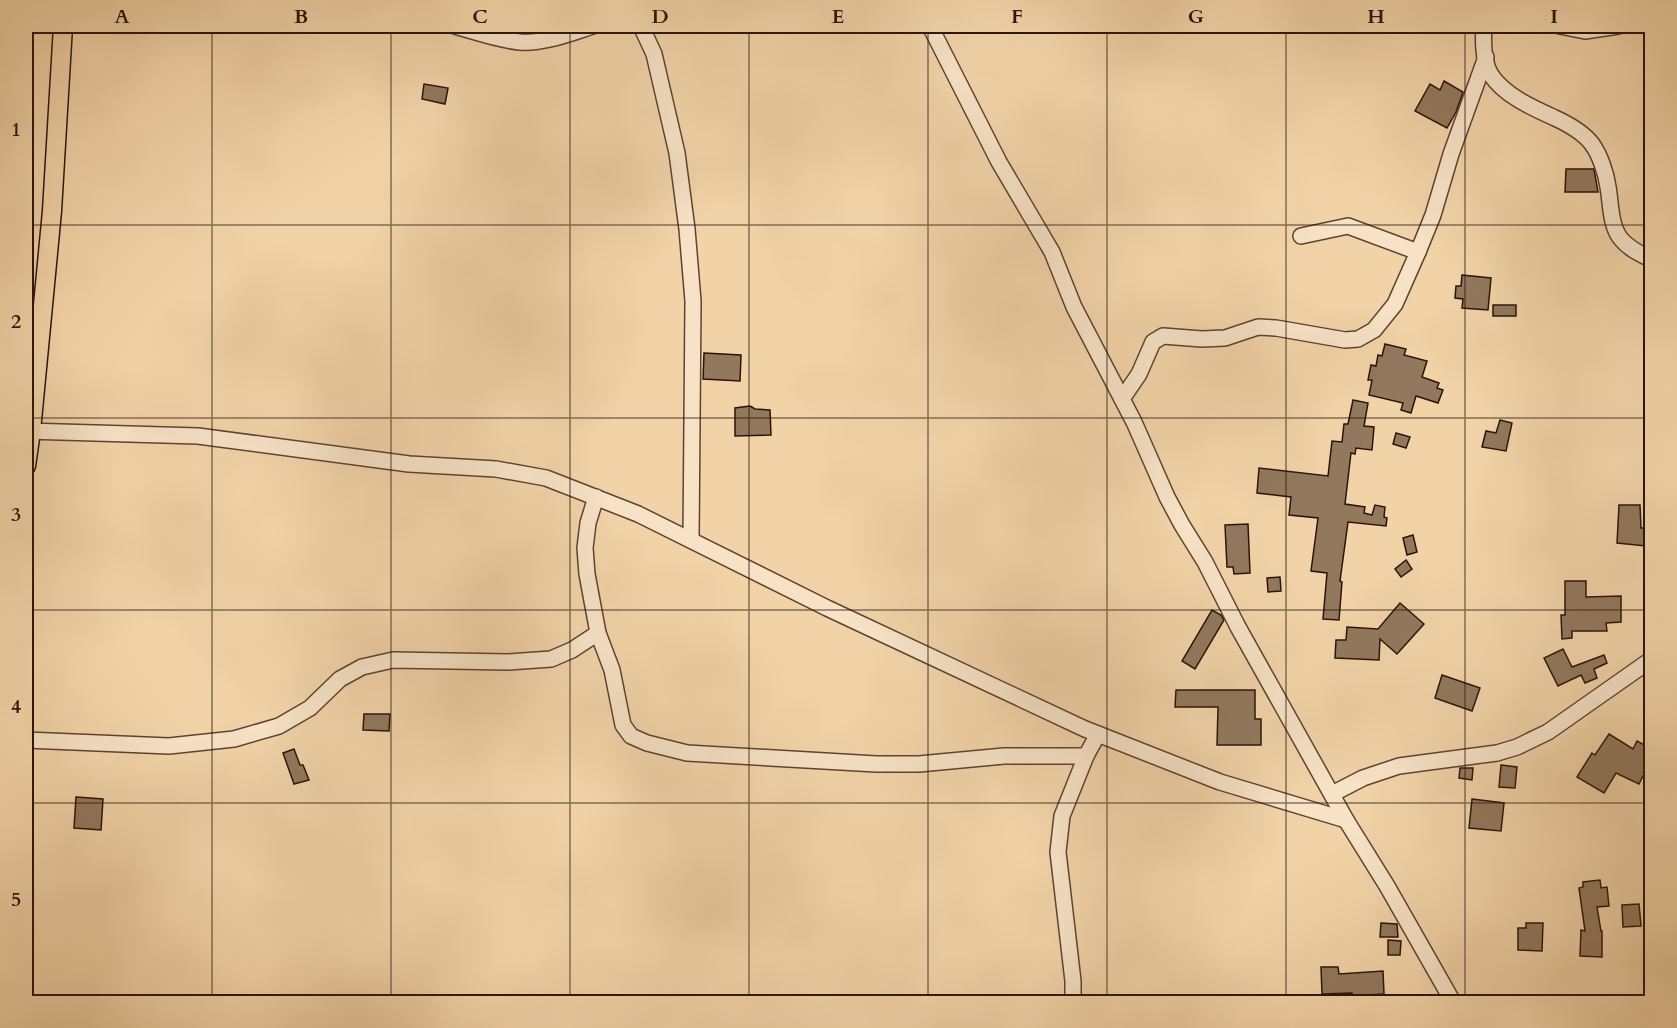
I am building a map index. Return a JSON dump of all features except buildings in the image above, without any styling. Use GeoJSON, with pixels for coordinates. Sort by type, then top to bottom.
{"type":"FeatureCollection","features":[{"type":"Feature","properties":{"kind":"main road"},"geometry":{"type":"LineString","coordinates":[[26,466],[52,211],[63,26]]}},
{"type":"Feature","properties":{"kind":"street"},"geometry":{"type":"LineString","coordinates":[[455,26],[504,40],[522,42],[540,40],[593,26]]}},
{"type":"Feature","properties":{"kind":"street"},"geometry":{"type":"LineString","coordinates":[[641,26],[654,54],[677,153],[687,229],[693,301],[691,540]]}},
{"type":"Feature","properties":{"kind":"street"},"geometry":{"type":"LineString","coordinates":[[930,26],[988,143],[1052,252],[1074,307],[1122,399],[1172,506],[1346,820],[1388,886],[1452,1002]]}},
{"type":"Feature","properties":{"kind":"street"},"geometry":{"type":"LineString","coordinates":[[1484,26],[1486,57],[1490,74],[1518,100],[1567,124],[1593,145],[1602,164],[1608,186],[1612,218],[1620,238],[1631,249],[1652,260]]}},
{"type":"Feature","properties":{"kind":"street"},"geometry":{"type":"LineString","coordinates":[[1560,26],[1585,31],[1618,26]]}},
{"type":"Feature","properties":{"kind":"street"},"geometry":{"type":"LineString","coordinates":[[1122,399],[1139,374],[1153,342],[1164,336],[1225,338],[1258,327],[1345,340],[1358,339],[1374,330],[1395,304],[1418,252],[1433,215],[1451,154],[1486,57]]}},
{"type":"Feature","properties":{"kind":"street"},"geometry":{"type":"LineString","coordinates":[[1301,236],[1348,226],[1418,252]]}},
{"type":"Feature","properties":{"kind":"street"},"geometry":{"type":"LineString","coordinates":[[28,431],[198,436],[409,464],[496,469],[546,478],[638,514],[827,608],[1098,734],[1220,782],[1346,820]]}},
{"type":"Feature","properties":{"kind":"street"},"geometry":{"type":"LineString","coordinates":[[596,497],[588,523],[585,548],[587,574],[598,633],[612,670],[623,726],[631,736],[647,743],[687,753],[876,764],[919,764],[1004,756],[1086,756]]}},
{"type":"Feature","properties":{"kind":"street"},"geometry":{"type":"LineString","coordinates":[[26,740],[169,746],[234,739],[287,722],[310,708],[340,679],[362,667],[393,660],[508,662],[551,659],[572,650],[598,633]]}},
{"type":"Feature","properties":{"kind":"street"},"geometry":{"type":"LineString","coordinates":[[1332,795],[1363,778],[1399,766],[1497,753],[1517,747],[1548,732],[1652,659]]}},
{"type":"Feature","properties":{"kind":"street"},"geometry":{"type":"LineString","coordinates":[[1073,1002],[1073,981],[1058,852],[1062,816],[1086,756],[1098,734]]}}]}
